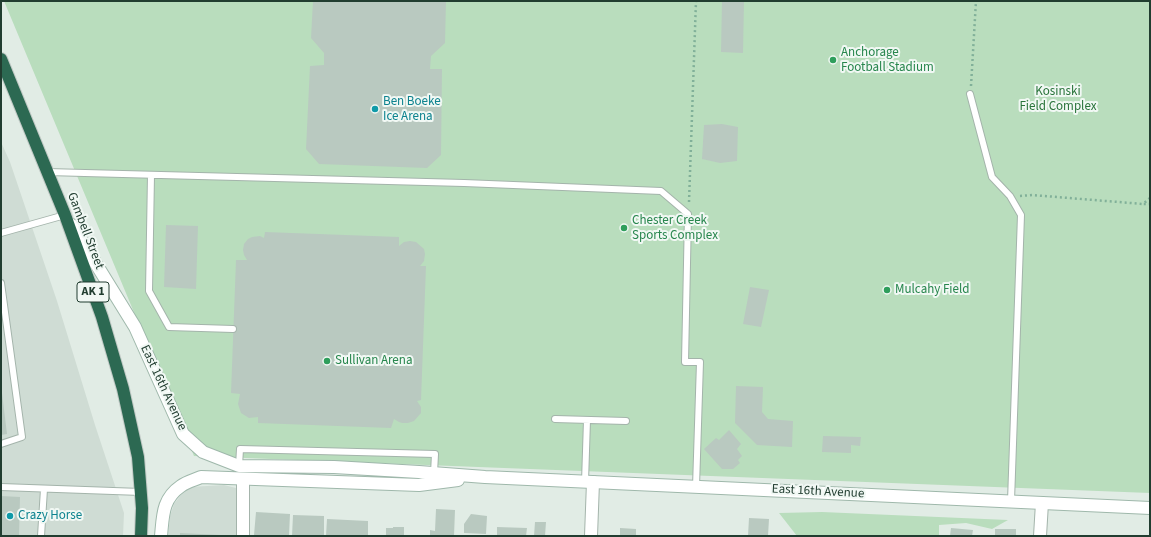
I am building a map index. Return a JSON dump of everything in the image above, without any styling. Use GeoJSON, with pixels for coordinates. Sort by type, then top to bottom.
{"type":"FeatureCollection","features":[{"type":"Feature","properties":{"kind":"highway","name":"Gambell Street"},"geometry":{"type":"LineString","coordinates":[[1,59],[65,215],[102,317],[123,389],[138,457],[142,508],[141,536]]}},
{"type":"Feature","properties":{"kind":"street","name":"East 16th Avenue"},"geometry":{"type":"LineString","coordinates":[[65,215],[135,326],[183,434],[203,452],[239,466],[334,467],[485,477],[1150,508]]}},
{"type":"Feature","properties":{"kind":"street","name":"East 16th Avenue"},"geometry":{"type":"LineString","coordinates":[[161,536],[164,511],[169,497],[181,486],[201,478],[419,485],[485,477]]}},
{"type":"Feature","properties":{"kind":"street"},"geometry":{"type":"LineString","coordinates":[[243,536],[244,479]]}},
{"type":"Feature","properties":{"kind":"street"},"geometry":{"type":"LineString","coordinates":[[589,482],[591,536]]}},
{"type":"Feature","properties":{"kind":"street"},"geometry":{"type":"LineString","coordinates":[[1040,536],[1042,503]]}},
{"type":"Feature","properties":{"kind":"lane"},"geometry":{"type":"LineString","coordinates":[[970,94],[992,177],[1010,196],[1021,215],[1011,501]]}},
{"type":"Feature","properties":{"kind":"lane"},"geometry":{"type":"LineString","coordinates":[[47,172],[456,183],[661,191],[688,214],[685,362],[700,362],[696,487]]}},
{"type":"Feature","properties":{"kind":"lane"},"geometry":{"type":"LineString","coordinates":[[151,175],[149,291],[169,327],[233,329]]}},
{"type":"Feature","properties":{"kind":"lane"},"geometry":{"type":"LineString","coordinates":[[1,233],[65,215]]}},
{"type":"Feature","properties":{"kind":"lane"},"geometry":{"type":"LineString","coordinates":[[1,283],[22,438],[1,444]]}},
{"type":"Feature","properties":{"kind":"lane"},"geometry":{"type":"LineString","coordinates":[[555,419],[626,421]]}},
{"type":"Feature","properties":{"kind":"lane"},"geometry":{"type":"LineString","coordinates":[[587,420],[589,482]]}},
{"type":"Feature","properties":{"kind":"lane"},"geometry":{"type":"LineString","coordinates":[[239,466],[240,448],[435,454],[434,473]]}},
{"type":"Feature","properties":{"kind":"lane"},"geometry":{"type":"LineString","coordinates":[[1,487],[141,492]]}},
{"type":"Feature","properties":{"kind":"lane"},"geometry":{"type":"LineString","coordinates":[[41,536],[44,489]]}},
{"type":"Feature","properties":{"kind":"path"},"geometry":{"type":"LineString","coordinates":[[688,214],[696,1]]}},
{"type":"Feature","properties":{"kind":"path"},"geometry":{"type":"LineString","coordinates":[[970,94],[976,1]]}},
{"type":"Feature","properties":{"kind":"path"},"geometry":{"type":"LineString","coordinates":[[1010,196],[1032,195],[1150,204]]}},
{"type":"Feature","properties":{"kind":"path"},"geometry":{"type":"LineString","coordinates":[[1143,204],[1150,198]]}},
{"type":"Feature","properties":{"kind":"shaded area"},"geometry":{"type":"Polygon","coordinates":[[[1,142],[10,162],[57,301],[124,513],[123,536],[1,536],[1,142]]]}},
{"type":"Feature","properties":{"kind":"shaded area"},"geometry":{"type":"Polygon","coordinates":[[[224,485],[244,490],[243,536],[168,536],[170,516],[174,504],[181,495],[190,487],[224,485]]]}},
{"type":"Feature","properties":{"kind":"green space","name":"Chester Creek Sports Complex"},"geometry":{"type":"Polygon","coordinates":[[[4,1],[1150,1],[1150,493],[194,456],[4,1]]]}},
{"type":"Feature","properties":{"kind":"green space"},"geometry":{"type":"Polygon","coordinates":[[[822,512],[1008,520],[992,529],[966,523],[939,525],[939,536],[797,536],[779,513],[822,512]]]}},
{"type":"Feature","properties":{"kind":"building","name":"Ben Boeke Ice Arena"},"geometry":{"type":"Polygon","coordinates":[[[313,1],[446,1],[445,43],[431,56],[430,69],[442,69],[441,155],[427,168],[319,164],[306,149],[310,66],[324,65],[324,53],[311,38],[313,1]]]}},
{"type":"Feature","properties":{"kind":"building"},"geometry":{"type":"Polygon","coordinates":[[[722,1],[744,1],[743,53],[721,52],[722,1]]]}},
{"type":"Feature","properties":{"kind":"building"},"geometry":{"type":"Polygon","coordinates":[[[722,124],[738,127],[737,161],[720,163],[702,159],[704,125],[722,124]]]}},
{"type":"Feature","properties":{"kind":"building"},"geometry":{"type":"Polygon","coordinates":[[[166,225],[198,226],[196,289],[164,287],[166,225]]]}},
{"type":"Feature","properties":{"kind":"building","name":"Sullivan Arena"},"geometry":{"type":"Polygon","coordinates":[[[265,232],[399,237],[399,246],[404,242],[410,241],[416,242],[424,249],[424,261],[420,266],[426,266],[421,400],[417,401],[421,407],[421,413],[414,421],[402,423],[394,419],[391,428],[258,423],[258,417],[249,418],[241,413],[238,404],[240,394],[231,393],[236,260],[247,260],[243,250],[244,244],[252,237],[260,236],[264,238],[265,232]]]}},
{"type":"Feature","properties":{"kind":"building"},"geometry":{"type":"Polygon","coordinates":[[[750,287],[769,290],[761,327],[743,324],[750,287]]]}},
{"type":"Feature","properties":{"kind":"building"},"geometry":{"type":"Polygon","coordinates":[[[736,386],[763,387],[762,412],[768,419],[793,421],[792,447],[757,445],[735,423],[736,386]]]}},
{"type":"Feature","properties":{"kind":"building"},"geometry":{"type":"Polygon","coordinates":[[[1,393],[7,434],[1,435],[1,393]]]}},
{"type":"Feature","properties":{"kind":"building"},"geometry":{"type":"Polygon","coordinates":[[[729,430],[741,444],[737,449],[742,456],[738,460],[740,463],[733,469],[722,469],[704,449],[716,438],[719,440],[729,430]]]}},
{"type":"Feature","properties":{"kind":"building"},"geometry":{"type":"Polygon","coordinates":[[[823,436],[861,437],[860,446],[851,445],[851,453],[822,452],[823,436]]]}},
{"type":"Feature","properties":{"kind":"building","name":"Crazy Horse"},"geometry":{"type":"Polygon","coordinates":[[[1,496],[20,497],[19,536],[1,536],[1,496]]]}},
{"type":"Feature","properties":{"kind":"building"},"geometry":{"type":"Polygon","coordinates":[[[436,509],[455,510],[454,536],[430,536],[430,530],[435,531],[436,509]]]}},
{"type":"Feature","properties":{"kind":"building"},"geometry":{"type":"Polygon","coordinates":[[[256,512],[290,514],[289,536],[254,535],[256,512]]]}},
{"type":"Feature","properties":{"kind":"building"},"geometry":{"type":"Polygon","coordinates":[[[471,514],[487,516],[486,534],[464,533],[464,524],[471,514]]]}},
{"type":"Feature","properties":{"kind":"building"},"geometry":{"type":"Polygon","coordinates":[[[293,515],[324,516],[324,536],[292,536],[293,515]]]}},
{"type":"Feature","properties":{"kind":"building"},"geometry":{"type":"Polygon","coordinates":[[[749,518],[769,519],[768,536],[748,536],[749,518]]]}},
{"type":"Feature","properties":{"kind":"building"},"geometry":{"type":"Polygon","coordinates":[[[327,519],[368,521],[368,536],[326,536],[327,519]]]}},
{"type":"Feature","properties":{"kind":"building"},"geometry":{"type":"Polygon","coordinates":[[[535,522],[546,522],[545,536],[534,536],[535,522]]]}},
{"type":"Feature","properties":{"kind":"building"},"geometry":{"type":"Polygon","coordinates":[[[404,527],[404,536],[386,536],[386,528],[404,527]]]}},
{"type":"Feature","properties":{"kind":"building"},"geometry":{"type":"Polygon","coordinates":[[[497,527],[527,528],[526,536],[497,536],[497,527]]]}},
{"type":"Feature","properties":{"kind":"building"},"geometry":{"type":"Polygon","coordinates":[[[620,528],[636,529],[636,536],[620,536],[620,528]]]}},
{"type":"Feature","properties":{"kind":"building"},"geometry":{"type":"Polygon","coordinates":[[[951,528],[973,530],[972,536],[950,536],[951,528]]]}},
{"type":"Feature","properties":{"kind":"building"},"geometry":{"type":"Polygon","coordinates":[[[995,529],[1016,529],[1016,536],[995,536],[995,529]]]}},
{"type":"Feature","properties":{"kind":"building"},"geometry":{"type":"Polygon","coordinates":[[[180,533],[220,535],[220,536],[180,536],[180,533]]]}},
{"type":"Feature","properties":{"kind":"place","name":"Anchorage Football Stadium"},"geometry":{"type":"Point","coordinates":[833,60]}},
{"type":"Feature","properties":{"kind":"place","name":"Ben Boeke Ice Arena"},"geometry":{"type":"Point","coordinates":[375,109]}},
{"type":"Feature","properties":{"kind":"place","name":"Chester Creek Sports Complex"},"geometry":{"type":"Point","coordinates":[624,228]}},
{"type":"Feature","properties":{"kind":"place","name":"Mulcahy Field"},"geometry":{"type":"Point","coordinates":[887,290]}},
{"type":"Feature","properties":{"kind":"place","name":"Sullivan Arena"},"geometry":{"type":"Point","coordinates":[327,361]}},
{"type":"Feature","properties":{"kind":"place","name":"Crazy Horse"},"geometry":{"type":"Point","coordinates":[10,516]}},
{"type":"Feature","properties":{"kind":"park label","name":"Kosinski Field Complex"},"geometry":{"type":"Point","coordinates":[1058,100]}}]}
